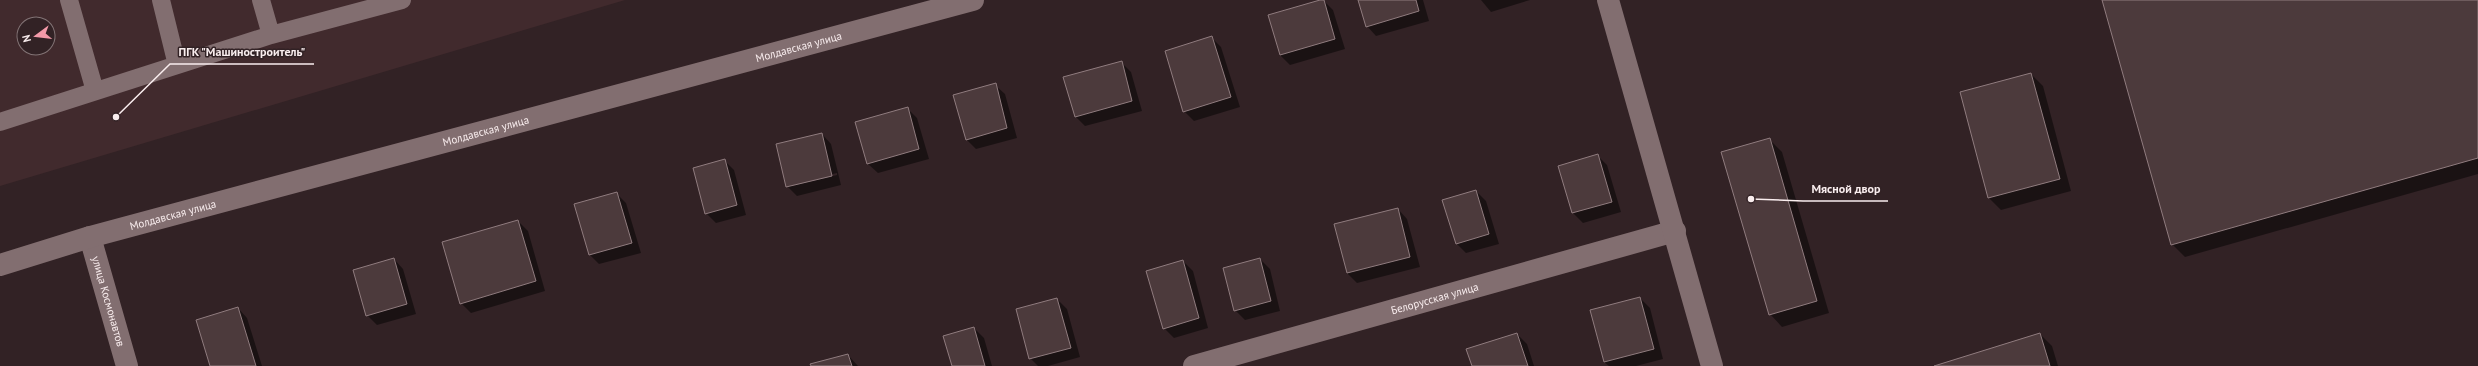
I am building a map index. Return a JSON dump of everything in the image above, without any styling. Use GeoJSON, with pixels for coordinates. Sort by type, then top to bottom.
{"type":"FeatureCollection","features":[{"type":"Feature","properties":{"kind":"street","name":"Молдавская улица"},"geometry":{"type":"LineString","coordinates":[[0,265],[90,238],[973,0]]}},
{"type":"Feature","properties":{"kind":"street"},"geometry":{"type":"LineString","coordinates":[[1608,0],[1675,231],[1712,366]]}},
{"type":"Feature","properties":{"kind":"street","name":"Белорусская улица"},"geometry":{"type":"LineString","coordinates":[[1194,366],[1675,231]]}},
{"type":"Feature","properties":{"kind":"street","name":"улица Космонавтов"},"geometry":{"type":"LineString","coordinates":[[90,238],[127,366]]}},
{"type":"Feature","properties":{"kind":"lane"},"geometry":{"type":"LineString","coordinates":[[69,0],[96,91]]}},
{"type":"Feature","properties":{"kind":"lane"},"geometry":{"type":"LineString","coordinates":[[161,0],[177,65]]}},
{"type":"Feature","properties":{"kind":"lane"},"geometry":{"type":"LineString","coordinates":[[261,0],[271,35]]}},
{"type":"Feature","properties":{"kind":"lane"},"geometry":{"type":"LineString","coordinates":[[0,122],[271,35],[402,0]]}},
{"type":"Feature","properties":{"kind":"shaded area"},"geometry":{"type":"Polygon","coordinates":[[[0,0],[625,0],[0,186],[0,0]]]}},
{"type":"Feature","properties":{"kind":"building"},"geometry":{"type":"Polygon","coordinates":[[[1324,0],[1335,39],[1280,55],[1268,15],[1324,0]]]}},
{"type":"Feature","properties":{"kind":"building"},"geometry":{"type":"Polygon","coordinates":[[[1358,0],[1416,0],[1419,11],[1366,27],[1358,0]]]}},
{"type":"Feature","properties":{"kind":"building"},"geometry":{"type":"Polygon","coordinates":[[[2102,0],[2478,0],[2478,158],[2171,245],[2102,0]]]}},
{"type":"Feature","properties":{"kind":"building"},"geometry":{"type":"Polygon","coordinates":[[[1212,36],[1231,97],[1183,112],[1165,51],[1212,36]]]}},
{"type":"Feature","properties":{"kind":"building"},"geometry":{"type":"Polygon","coordinates":[[[1122,61],[1132,101],[1075,117],[1063,77],[1122,61]]]}},
{"type":"Feature","properties":{"kind":"building"},"geometry":{"type":"Polygon","coordinates":[[[2031,73],[2060,179],[1988,198],[1960,92],[2031,73]]]}},
{"type":"Feature","properties":{"kind":"building"},"geometry":{"type":"Polygon","coordinates":[[[996,83],[1007,128],[966,140],[953,95],[996,83]]]}},
{"type":"Feature","properties":{"kind":"building"},"geometry":{"type":"Polygon","coordinates":[[[908,107],[919,149],[867,164],[855,122],[908,107]]]}},
{"type":"Feature","properties":{"kind":"building"},"geometry":{"type":"Polygon","coordinates":[[[822,133],[832,176],[786,187],[776,144],[822,133]]]}},
{"type":"Feature","properties":{"kind":"building"},"geometry":{"type":"Polygon","coordinates":[[[1770,138],[1817,301],[1769,315],[1721,152],[1770,138]]]}},
{"type":"Feature","properties":{"kind":"building"},"geometry":{"type":"Polygon","coordinates":[[[1598,154],[1612,202],[1572,213],[1558,166],[1598,154]]]}},
{"type":"Feature","properties":{"kind":"building"},"geometry":{"type":"Polygon","coordinates":[[[725,159],[737,205],[705,214],[693,168],[725,159]]]}},
{"type":"Feature","properties":{"kind":"building"},"geometry":{"type":"Polygon","coordinates":[[[1476,190],[1489,234],[1456,244],[1442,200],[1476,190]]]}},
{"type":"Feature","properties":{"kind":"building"},"geometry":{"type":"Polygon","coordinates":[[[617,192],[632,243],[589,255],[574,204],[617,192]]]}},
{"type":"Feature","properties":{"kind":"building"},"geometry":{"type":"Polygon","coordinates":[[[1398,208],[1410,257],[1347,273],[1334,224],[1398,208]]]}},
{"type":"Feature","properties":{"kind":"building"},"geometry":{"type":"Polygon","coordinates":[[[518,220],[536,281],[460,304],[442,242],[518,220]]]}},
{"type":"Feature","properties":{"kind":"building"},"geometry":{"type":"Polygon","coordinates":[[[394,258],[407,304],[366,316],[353,270],[394,258]]]}},
{"type":"Feature","properties":{"kind":"building"},"geometry":{"type":"Polygon","coordinates":[[[1260,258],[1271,301],[1234,311],[1223,268],[1260,258]]]}},
{"type":"Feature","properties":{"kind":"building"},"geometry":{"type":"Polygon","coordinates":[[[1183,260],[1199,318],[1163,329],[1146,271],[1183,260]]]}},
{"type":"Feature","properties":{"kind":"building"},"geometry":{"type":"Polygon","coordinates":[[[1640,297],[1654,349],[1604,362],[1590,310],[1640,297]]]}},
{"type":"Feature","properties":{"kind":"building"},"geometry":{"type":"Polygon","coordinates":[[[1057,298],[1071,348],[1029,359],[1016,309],[1057,298]]]}},
{"type":"Feature","properties":{"kind":"building"},"geometry":{"type":"Polygon","coordinates":[[[238,307],[256,366],[210,366],[196,320],[238,307]]]}},
{"type":"Feature","properties":{"kind":"building"},"geometry":{"type":"Polygon","coordinates":[[[974,327],[985,366],[952,366],[943,336],[974,327]]]}},
{"type":"Feature","properties":{"kind":"building"},"geometry":{"type":"Polygon","coordinates":[[[1517,333],[1528,366],[1472,366],[1466,349],[1517,333]]]}},
{"type":"Feature","properties":{"kind":"building"},"geometry":{"type":"Polygon","coordinates":[[[2040,333],[2050,366],[1934,366],[2040,333]]]}},
{"type":"Feature","properties":{"kind":"building"},"geometry":{"type":"Polygon","coordinates":[[[848,354],[852,366],[811,366],[810,364],[848,354]]]}},
{"type":"Feature","properties":{"kind":"place","name":"ПГК \"Машиностроитель\""},"geometry":{"type":"Point","coordinates":[116,117]}},
{"type":"Feature","properties":{"kind":"place","name":"Мясной двор"},"geometry":{"type":"Point","coordinates":[1751,199]}}]}
